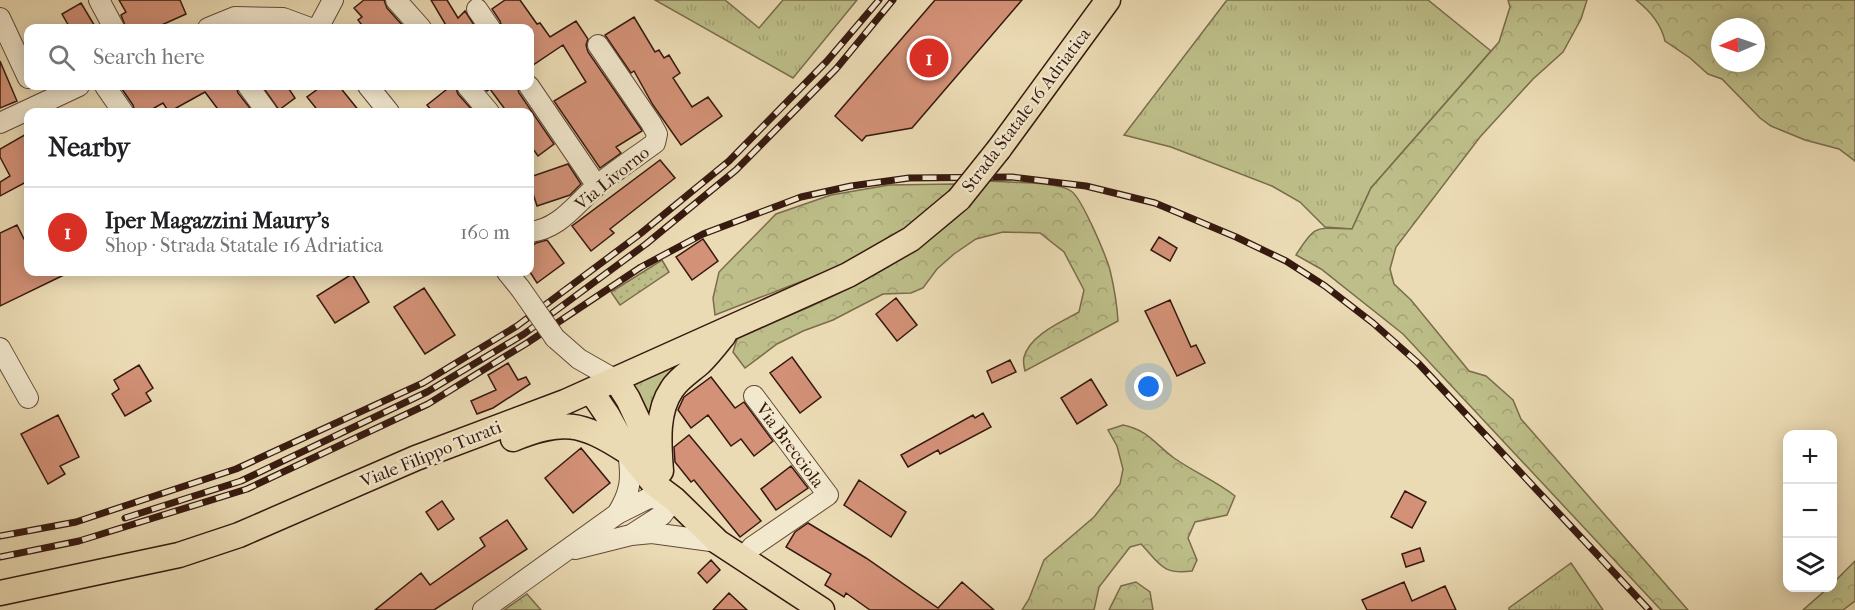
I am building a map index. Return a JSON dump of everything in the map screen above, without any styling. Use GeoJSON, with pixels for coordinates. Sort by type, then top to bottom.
{"type":"FeatureCollection","features":[{"type":"Feature","properties":{"kind":"main road","name":"Strada Statale 16 Adriatica"},"geometry":{"type":"LineString","coordinates":[[848,275],[911,239],[959,200],[1108,0]]}},
{"type":"Feature","properties":{"kind":"main road","name":"Viale Filippo Turati"},"geometry":{"type":"LineString","coordinates":[[0,593],[179,555],[239,535],[416,458],[591,391],[848,275]]}},
{"type":"Feature","properties":{"kind":"main road"},"geometry":{"type":"LineString","coordinates":[[661,471],[659,445],[663,408],[668,397],[680,380],[706,356],[729,328]]}},
{"type":"Feature","properties":{"kind":"main road"},"geometry":{"type":"LineString","coordinates":[[616,380],[628,399],[674,499]]}},
{"type":"Feature","properties":{"kind":"main road"},"geometry":{"type":"LineString","coordinates":[[591,391],[609,416],[628,452],[654,484],[674,499],[718,542],[822,610]]}},
{"type":"Feature","properties":{"kind":"main road"},"geometry":{"type":"LineString","coordinates":[[476,436],[507,441],[537,430],[560,425],[574,426],[606,438],[628,452]]}},
{"type":"Feature","properties":{"kind":"street"},"geometry":{"type":"LineString","coordinates":[[99,0],[112,24]]}},
{"type":"Feature","properties":{"kind":"street"},"geometry":{"type":"LineString","coordinates":[[320,24],[333,0]]}},
{"type":"Feature","properties":{"kind":"street"},"geometry":{"type":"LineString","coordinates":[[396,0],[418,24]]}},
{"type":"Feature","properties":{"kind":"street"},"geometry":{"type":"LineString","coordinates":[[477,9],[487,24]]}},
{"type":"Feature","properties":{"kind":"street"},"geometry":{"type":"LineString","coordinates":[[218,24],[241,17],[283,18],[299,24]]}},
{"type":"Feature","properties":{"kind":"street"},"geometry":{"type":"LineString","coordinates":[[0,18],[24,69]]}},
{"type":"Feature","properties":{"kind":"street","name":"Via Livorno"},"geometry":{"type":"LineString","coordinates":[[534,231],[547,228],[570,212],[597,186],[655,143],[657,134],[598,45]]}},
{"type":"Feature","properties":{"kind":"street"},"geometry":{"type":"LineString","coordinates":[[34,90],[41,103]]}},
{"type":"Feature","properties":{"kind":"street"},"geometry":{"type":"LineString","coordinates":[[31,108],[70,90]]}},
{"type":"Feature","properties":{"kind":"street"},"geometry":{"type":"LineString","coordinates":[[108,90],[120,108]]}},
{"type":"Feature","properties":{"kind":"street"},"geometry":{"type":"LineString","coordinates":[[251,90],[264,108]]}},
{"type":"Feature","properties":{"kind":"street"},"geometry":{"type":"LineString","coordinates":[[371,90],[386,108]]}},
{"type":"Feature","properties":{"kind":"street"},"geometry":{"type":"LineString","coordinates":[[470,90],[486,108]]}},
{"type":"Feature","properties":{"kind":"street"},"geometry":{"type":"LineString","coordinates":[[532,90],[597,186]]}},
{"type":"Feature","properties":{"kind":"street"},"geometry":{"type":"LineString","coordinates":[[0,123],[24,111]]}},
{"type":"Feature","properties":{"kind":"street"},"geometry":{"type":"LineString","coordinates":[[510,276],[591,391]]}},
{"type":"Feature","properties":{"kind":"street"},"geometry":{"type":"LineString","coordinates":[[555,339],[579,359],[600,373],[616,380]]}},
{"type":"Feature","properties":{"kind":"street"},"geometry":{"type":"LineString","coordinates":[[0,348],[28,398]]}},
{"type":"Feature","properties":{"kind":"street","name":"Via Brecciola"},"geometry":{"type":"LineString","coordinates":[[743,558],[752,547],[828,495],[754,396]]}},
{"type":"Feature","properties":{"kind":"street"},"geometry":{"type":"LineString","coordinates":[[618,514],[627,499],[631,482],[628,452]]}},
{"type":"Feature","properties":{"kind":"street"},"geometry":{"type":"LineString","coordinates":[[483,610],[618,514],[649,498],[674,499]]}},
{"type":"Feature","properties":{"kind":"street"},"geometry":{"type":"LineString","coordinates":[[631,535],[662,515],[674,499]]}},
{"type":"Feature","properties":{"kind":"street"},"geometry":{"type":"LineString","coordinates":[[564,552],[631,535],[671,535],[718,542]]}},
{"type":"Feature","properties":{"kind":"green space"},"geometry":{"type":"Polygon","coordinates":[[[655,0],[725,0],[759,28],[783,0],[857,0],[793,78],[655,0]]]}},
{"type":"Feature","properties":{"kind":"green space"},"geometry":{"type":"Polygon","coordinates":[[[1227,0],[1428,0],[1491,51],[1371,188],[1352,229],[1325,227],[1300,202],[1272,186],[1171,147],[1124,135],[1227,0]]]}},
{"type":"Feature","properties":{"kind":"green space"},"geometry":{"type":"Polygon","coordinates":[[[1508,0],[1587,0],[1581,19],[1563,52],[1533,79],[1480,137],[1396,247],[1390,269],[1394,284],[1411,300],[1469,371],[1486,376],[1513,400],[1521,419],[1688,610],[1661,610],[1403,334],[1321,269],[1296,255],[1313,232],[1324,228],[1352,229],[1371,188],[1499,42],[1510,7],[1508,0]]]}},
{"type":"Feature","properties":{"kind":"green space"},"geometry":{"type":"Polygon","coordinates":[[[1636,0],[1855,0],[1855,161],[1839,149],[1805,140],[1771,126],[1760,118],[1722,79],[1708,74],[1665,41],[1650,13],[1636,0]]]}},
{"type":"Feature","properties":{"kind":"green space"},"geometry":{"type":"Polygon","coordinates":[[[989,181],[1055,186],[1071,191],[1076,196],[1108,263],[1118,321],[1025,371],[1024,359],[1027,349],[1047,330],[1079,312],[1084,290],[1064,252],[1040,233],[1003,232],[976,239],[954,254],[937,269],[923,288],[911,293],[883,294],[833,320],[777,344],[745,368],[733,352],[738,336],[852,287],[905,256],[955,219],[989,181]]]}},
{"type":"Feature","properties":{"kind":"green space"},"geometry":{"type":"Polygon","coordinates":[[[954,184],[948,198],[869,255],[715,315],[713,298],[719,272],[776,214],[831,195],[889,185],[954,184]]]}},
{"type":"Feature","properties":{"kind":"green space"},"geometry":{"type":"Polygon","coordinates":[[[662,260],[669,272],[620,305],[611,292],[662,260]]]}},
{"type":"Feature","properties":{"kind":"green space"},"geometry":{"type":"Polygon","coordinates":[[[687,356],[661,383],[649,429],[628,383],[687,356]]]}},
{"type":"Feature","properties":{"kind":"green space"},"geometry":{"type":"Polygon","coordinates":[[[1123,425],[1139,430],[1174,458],[1235,496],[1227,515],[1195,522],[1188,538],[1197,560],[1192,571],[1174,571],[1162,566],[1141,544],[1130,547],[1099,587],[1094,610],[1022,610],[1029,599],[1044,560],[1094,517],[1120,484],[1123,469],[1117,446],[1108,430],[1123,425]]]}},
{"type":"Feature","properties":{"kind":"green space"},"geometry":{"type":"Polygon","coordinates":[[[1855,561],[1855,601],[1843,610],[1803,610],[1823,592],[1837,592],[1837,579],[1855,561]]]}},
{"type":"Feature","properties":{"kind":"green space"},"geometry":{"type":"Polygon","coordinates":[[[1571,563],[1603,610],[1509,610],[1509,608],[1571,563]]]}},
{"type":"Feature","properties":{"kind":"green space"},"geometry":{"type":"Polygon","coordinates":[[[1136,582],[1150,592],[1153,610],[1109,610],[1121,586],[1136,582]]]}},
{"type":"Feature","properties":{"kind":"green space"},"geometry":{"type":"Polygon","coordinates":[[[527,594],[541,610],[504,610],[527,594]]]}},
{"type":"Feature","properties":{"kind":"building"},"geometry":{"type":"Polygon","coordinates":[[[119,0],[180,0],[186,14],[164,24],[124,24],[121,15],[126,12],[119,0]]]}},
{"type":"Feature","properties":{"kind":"building"},"geometry":{"type":"Polygon","coordinates":[[[364,0],[384,0],[387,8],[401,24],[361,24],[358,20],[362,17],[354,8],[364,0]]]}},
{"type":"Feature","properties":{"kind":"building"},"geometry":{"type":"Polygon","coordinates":[[[431,0],[447,0],[458,18],[465,11],[473,24],[445,24],[431,0]]]}},
{"type":"Feature","properties":{"kind":"building"},"geometry":{"type":"Polygon","coordinates":[[[505,0],[520,0],[537,24],[540,23],[550,37],[576,21],[588,39],[586,45],[588,52],[642,131],[616,147],[621,153],[600,168],[554,101],[586,82],[563,45],[534,64],[534,24],[501,24],[492,9],[505,0]]]}},
{"type":"Feature","properties":{"kind":"building"},"geometry":{"type":"Polygon","coordinates":[[[935,0],[1022,0],[912,128],[866,136],[862,141],[835,116],[935,0]]]}},
{"type":"Feature","properties":{"kind":"building"},"geometry":{"type":"Polygon","coordinates":[[[81,3],[94,24],[68,24],[62,14],[81,3]]]}},
{"type":"Feature","properties":{"kind":"building"},"geometry":{"type":"Polygon","coordinates":[[[634,17],[655,52],[659,50],[664,58],[669,55],[680,73],[673,78],[692,107],[708,97],[722,116],[681,145],[653,105],[634,71],[631,73],[605,35],[634,17]]]}},
{"type":"Feature","properties":{"kind":"building"},"geometry":{"type":"Polygon","coordinates":[[[0,61],[17,101],[0,108],[0,61]]]}},
{"type":"Feature","properties":{"kind":"building"},"geometry":{"type":"Polygon","coordinates":[[[123,90],[237,90],[250,108],[217,108],[205,92],[176,108],[166,108],[163,103],[154,108],[134,108],[123,90]]]}},
{"type":"Feature","properties":{"kind":"building"},"geometry":{"type":"Polygon","coordinates":[[[265,90],[290,90],[295,98],[282,108],[278,108],[265,90]]]}},
{"type":"Feature","properties":{"kind":"building"},"geometry":{"type":"Polygon","coordinates":[[[317,90],[342,90],[357,108],[316,108],[307,97],[317,90]]]}},
{"type":"Feature","properties":{"kind":"building"},"geometry":{"type":"Polygon","coordinates":[[[446,90],[456,90],[470,108],[430,108],[427,105],[446,90]]]}},
{"type":"Feature","properties":{"kind":"building"},"geometry":{"type":"Polygon","coordinates":[[[491,90],[518,90],[529,108],[504,108],[491,90]]]}},
{"type":"Feature","properties":{"kind":"building"},"geometry":{"type":"Polygon","coordinates":[[[534,115],[554,144],[538,156],[534,150],[534,115]]]}},
{"type":"Feature","properties":{"kind":"building"},"geometry":{"type":"Polygon","coordinates":[[[24,135],[24,183],[0,196],[0,182],[10,176],[0,157],[0,149],[24,135]]]}},
{"type":"Feature","properties":{"kind":"building"},"geometry":{"type":"Polygon","coordinates":[[[660,160],[675,178],[610,229],[614,233],[591,251],[572,226],[660,160]]]}},
{"type":"Feature","properties":{"kind":"building"},"geometry":{"type":"Polygon","coordinates":[[[568,164],[581,184],[570,195],[537,206],[534,197],[534,176],[568,164]]]}},
{"type":"Feature","properties":{"kind":"building"},"geometry":{"type":"Polygon","coordinates":[[[17,225],[24,239],[24,276],[62,276],[0,306],[0,233],[17,225]]]}},
{"type":"Feature","properties":{"kind":"building"},"geometry":{"type":"Polygon","coordinates":[[[1159,237],[1177,248],[1170,261],[1151,250],[1159,237]]]}},
{"type":"Feature","properties":{"kind":"building"},"geometry":{"type":"Polygon","coordinates":[[[703,239],[718,261],[692,280],[676,257],[703,239]]]}},
{"type":"Feature","properties":{"kind":"building"},"geometry":{"type":"Polygon","coordinates":[[[547,240],[564,263],[537,283],[533,276],[534,245],[547,240]]]}},
{"type":"Feature","properties":{"kind":"building"},"geometry":{"type":"Polygon","coordinates":[[[349,276],[353,276],[369,302],[335,323],[317,296],[349,276]]]}},
{"type":"Feature","properties":{"kind":"building"},"geometry":{"type":"Polygon","coordinates":[[[424,288],[455,335],[425,354],[394,307],[424,288]]]}},
{"type":"Feature","properties":{"kind":"building"},"geometry":{"type":"Polygon","coordinates":[[[896,298],[917,325],[897,341],[876,314],[896,298]]]}},
{"type":"Feature","properties":{"kind":"building"},"geometry":{"type":"Polygon","coordinates":[[[1170,300],[1191,347],[1196,345],[1205,363],[1177,376],[1145,311],[1170,300]]]}},
{"type":"Feature","properties":{"kind":"building"},"geometry":{"type":"Polygon","coordinates":[[[792,357],[821,397],[800,413],[770,373],[792,357]]]}},
{"type":"Feature","properties":{"kind":"building"},"geometry":{"type":"Polygon","coordinates":[[[1010,360],[1016,372],[992,383],[987,371],[1010,360]]]}},
{"type":"Feature","properties":{"kind":"building"},"geometry":{"type":"Polygon","coordinates":[[[508,363],[518,380],[526,377],[530,384],[493,408],[477,414],[471,401],[496,390],[488,375],[508,363]]]}},
{"type":"Feature","properties":{"kind":"building"},"geometry":{"type":"Polygon","coordinates":[[[139,365],[153,388],[146,393],[151,401],[125,416],[112,394],[119,389],[114,380],[139,365]]]}},
{"type":"Feature","properties":{"kind":"building"},"geometry":{"type":"Polygon","coordinates":[[[711,377],[735,408],[744,402],[773,441],[754,456],[741,439],[731,446],[708,415],[691,428],[678,410],[684,397],[711,377]]]}},
{"type":"Feature","properties":{"kind":"building"},"geometry":{"type":"Polygon","coordinates":[[[1091,379],[1107,405],[1077,424],[1061,398],[1091,379]]]}},
{"type":"Feature","properties":{"kind":"building"},"geometry":{"type":"Polygon","coordinates":[[[983,413],[991,427],[940,454],[938,450],[908,467],[901,455],[973,415],[975,418],[983,413]]]}},
{"type":"Feature","properties":{"kind":"building"},"geometry":{"type":"Polygon","coordinates":[[[58,415],[79,457],[60,466],[65,474],[48,484],[21,434],[58,415]]]}},
{"type":"Feature","properties":{"kind":"building"},"geometry":{"type":"Polygon","coordinates":[[[689,435],[761,521],[740,537],[694,480],[691,482],[675,462],[674,447],[689,435]]]}},
{"type":"Feature","properties":{"kind":"building"},"geometry":{"type":"Polygon","coordinates":[[[581,448],[610,483],[573,513],[545,478],[581,448]]]}},
{"type":"Feature","properties":{"kind":"building"},"geometry":{"type":"Polygon","coordinates":[[[791,466],[808,488],[776,510],[761,489],[791,466]]]}},
{"type":"Feature","properties":{"kind":"building"},"geometry":{"type":"Polygon","coordinates":[[[859,480],[906,512],[891,537],[844,505],[859,480]]]}},
{"type":"Feature","properties":{"kind":"building"},"geometry":{"type":"Polygon","coordinates":[[[1405,491],[1426,502],[1412,528],[1391,517],[1405,491]]]}},
{"type":"Feature","properties":{"kind":"building"},"geometry":{"type":"Polygon","coordinates":[[[442,501],[454,519],[438,530],[426,512],[442,501]]]}},
{"type":"Feature","properties":{"kind":"building"},"geometry":{"type":"Polygon","coordinates":[[[507,520],[527,549],[434,610],[375,610],[421,573],[430,585],[485,546],[480,538],[507,520]]]}},
{"type":"Feature","properties":{"kind":"building"},"geometry":{"type":"Polygon","coordinates":[[[808,523],[866,558],[938,608],[962,582],[994,610],[870,610],[846,593],[844,597],[825,585],[831,574],[786,547],[795,532],[808,523]]]}},
{"type":"Feature","properties":{"kind":"building"},"geometry":{"type":"Polygon","coordinates":[[[1420,548],[1424,561],[1406,567],[1402,554],[1420,548]]]}},
{"type":"Feature","properties":{"kind":"building"},"geometry":{"type":"Polygon","coordinates":[[[711,560],[720,570],[707,583],[698,573],[711,560]]]}},
{"type":"Feature","properties":{"kind":"building"},"geometry":{"type":"Polygon","coordinates":[[[1404,582],[1412,601],[1445,586],[1456,610],[1367,610],[1362,600],[1404,582]]]}},
{"type":"Feature","properties":{"kind":"building"},"geometry":{"type":"Polygon","coordinates":[[[729,593],[747,610],[713,610],[729,593]]]}},
{"type":"Feature","properties":{"kind":"railway"},"geometry":{"type":"LineString","coordinates":[[0,536],[76,522],[236,469],[423,383],[517,326],[640,234],[729,161],[827,61],[879,0]]}},
{"type":"Feature","properties":{"kind":"railway"},"geometry":{"type":"LineString","coordinates":[[125,518],[241,481],[427,392],[524,334],[646,244],[736,170],[836,69],[893,0]]}},
{"type":"Feature","properties":{"kind":"railway"},"geometry":{"type":"LineString","coordinates":[[0,557],[79,541],[247,489],[428,404],[527,343],[641,267],[703,234],[801,197],[851,186],[909,178],[1012,177],[1086,186],[1155,203],[1286,261],[1325,286],[1373,323],[1418,363],[1649,610]]}},
{"type":"Feature","properties":{"kind":"place","name":"Iper Magazzini Maury's"},"geometry":{"type":"Point","coordinates":[929,58]}}]}
